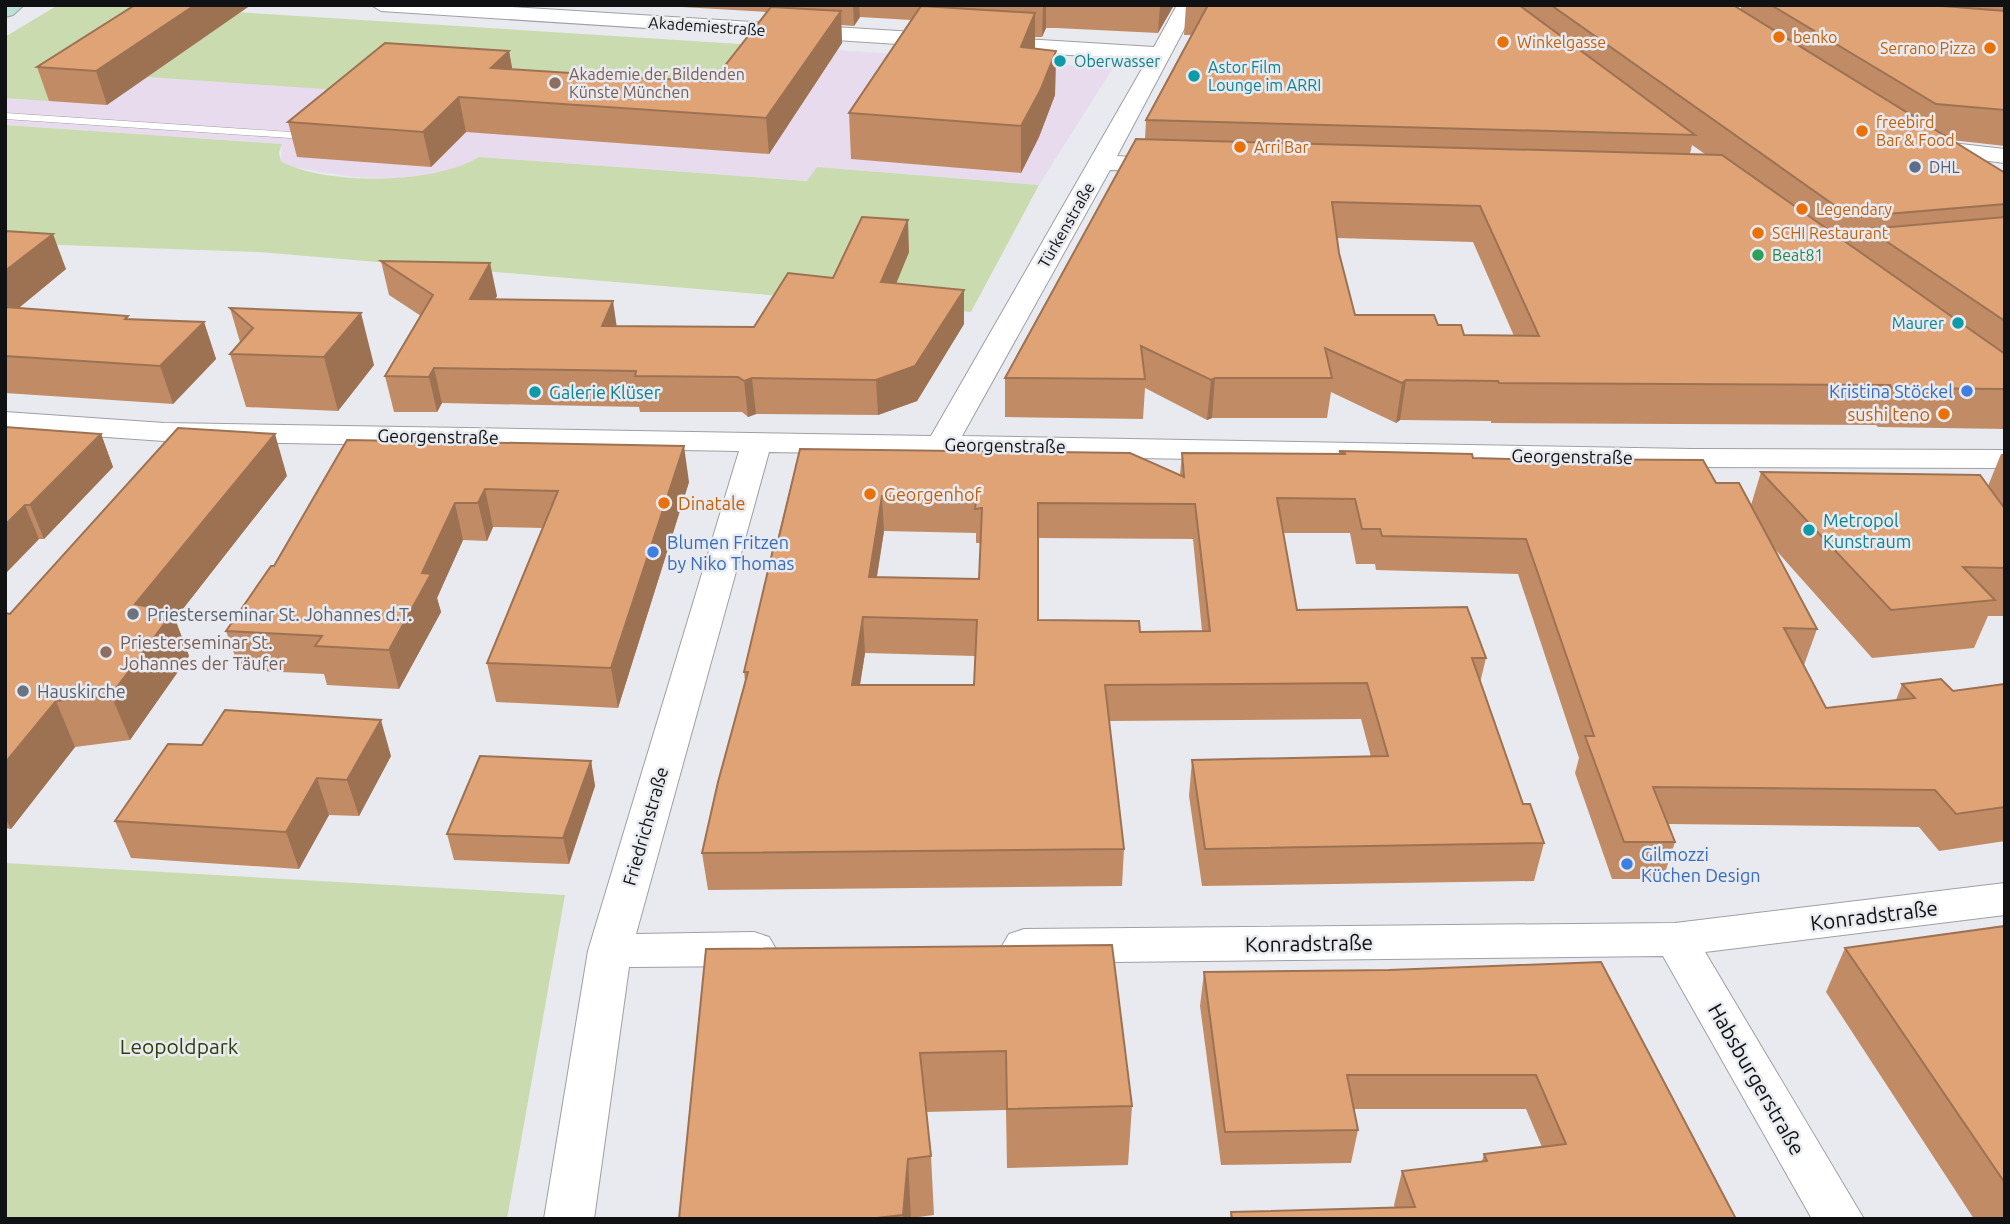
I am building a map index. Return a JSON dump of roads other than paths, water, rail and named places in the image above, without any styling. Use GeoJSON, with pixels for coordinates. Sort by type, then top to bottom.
{"type":"FeatureCollection","features":[{"type":"Feature","properties":{"kind":"main road"},"geometry":{"type":"LineString","coordinates":[[5,10],[13,5]]}},
{"type":"Feature","properties":{"kind":"street","name":"Akademiestraße"},"geometry":{"type":"LineString","coordinates":[[381,5],[550,10],[1158,54]]}},
{"type":"Feature","properties":{"kind":"street","name":"Türkenstraße"},"geometry":{"type":"LineString","coordinates":[[942,444],[1101,163],[1186,5]]}},
{"type":"Feature","properties":{"kind":"street"},"geometry":{"type":"LineString","coordinates":[[1961,174],[1911,142],[2005,156]]}},
{"type":"Feature","properties":{"kind":"street"},"geometry":{"type":"LineString","coordinates":[[1101,163],[1192,166]]}},
{"type":"Feature","properties":{"kind":"street","name":"Georgenstraße"},"geometry":{"type":"LineString","coordinates":[[5,421],[164,432],[1677,458],[2005,459]]}},
{"type":"Feature","properties":{"kind":"street","name":"Friedrichstraße"},"geometry":{"type":"LineString","coordinates":[[569,1219],[610,951],[757,441]]}},
{"type":"Feature","properties":{"kind":"street","name":"Konradstraße"},"geometry":{"type":"LineString","coordinates":[[984,947],[1675,939],[2005,899]]}},
{"type":"Feature","properties":{"kind":"street","name":"Habsburgerstraße"},"geometry":{"type":"LineString","coordinates":[[1675,939],[1839,1219]]}},
{"type":"Feature","properties":{"kind":"street"},"geometry":{"type":"LineString","coordinates":[[610,951],[790,949]]}},
{"type":"Feature","properties":{"kind":"lane"},"geometry":{"type":"LineString","coordinates":[[5,116],[305,136]]}},
{"type":"Feature","properties":{"kind":"place","name":"benko"},"geometry":{"type":"Point","coordinates":[1779,37]}},
{"type":"Feature","properties":{"kind":"place","name":"Winkelgasse"},"geometry":{"type":"Point","coordinates":[1503,42]}},
{"type":"Feature","properties":{"kind":"place","name":"Serrano Pizza"},"geometry":{"type":"Point","coordinates":[1990,48]}},
{"type":"Feature","properties":{"kind":"place","name":"Oberwasser"},"geometry":{"type":"Point","coordinates":[1060,61]}},
{"type":"Feature","properties":{"kind":"place","name":"Astor Film Lounge im ARRI"},"geometry":{"type":"Point","coordinates":[1194,76]}},
{"type":"Feature","properties":{"kind":"place","name":"Akademie der Bildenden Künste München"},"geometry":{"type":"Point","coordinates":[555,83]}},
{"type":"Feature","properties":{"kind":"place","name":"freebird Bar & Food"},"geometry":{"type":"Point","coordinates":[1862,131]}},
{"type":"Feature","properties":{"kind":"place","name":"Arri Bar"},"geometry":{"type":"Point","coordinates":[1240,147]}},
{"type":"Feature","properties":{"kind":"place","name":"DHL"},"geometry":{"type":"Point","coordinates":[1915,167]}},
{"type":"Feature","properties":{"kind":"place","name":"Legendary"},"geometry":{"type":"Point","coordinates":[1802,209]}},
{"type":"Feature","properties":{"kind":"place","name":"SCHI Restaurant"},"geometry":{"type":"Point","coordinates":[1758,233]}},
{"type":"Feature","properties":{"kind":"place","name":"Beat81"},"geometry":{"type":"Point","coordinates":[1758,255]}},
{"type":"Feature","properties":{"kind":"place","name":"Maurer"},"geometry":{"type":"Point","coordinates":[1958,323]}},
{"type":"Feature","properties":{"kind":"place","name":"Kristina Stöckel"},"geometry":{"type":"Point","coordinates":[1967,391]}},
{"type":"Feature","properties":{"kind":"place","name":"Galerie Klüser"},"geometry":{"type":"Point","coordinates":[535,392]}},
{"type":"Feature","properties":{"kind":"place","name":"sushi teno"},"geometry":{"type":"Point","coordinates":[1944,414]}},
{"type":"Feature","properties":{"kind":"place","name":"Georgenhof"},"geometry":{"type":"Point","coordinates":[870,494]}},
{"type":"Feature","properties":{"kind":"place","name":"Dinatale"},"geometry":{"type":"Point","coordinates":[664,503]}},
{"type":"Feature","properties":{"kind":"place","name":"Metropol Kunstraum"},"geometry":{"type":"Point","coordinates":[1809,530]}},
{"type":"Feature","properties":{"kind":"place","name":"Blumen Fritzen by Niko Thomas"},"geometry":{"type":"Point","coordinates":[653,552]}},
{"type":"Feature","properties":{"kind":"place","name":"Priesterseminar St. Johannes d.T."},"geometry":{"type":"Point","coordinates":[133,614]}},
{"type":"Feature","properties":{"kind":"place","name":"Priesterseminar St. Johannes der Täufer"},"geometry":{"type":"Point","coordinates":[106,652]}},
{"type":"Feature","properties":{"kind":"place","name":"Hauskirche"},"geometry":{"type":"Point","coordinates":[23,691]}},
{"type":"Feature","properties":{"kind":"place","name":"Gilmozzi Küchen Design"},"geometry":{"type":"Point","coordinates":[1627,864]}},
{"type":"Feature","properties":{"kind":"park label","name":"Leopoldpark"},"geometry":{"type":"Point","coordinates":[179,1046]}}]}
